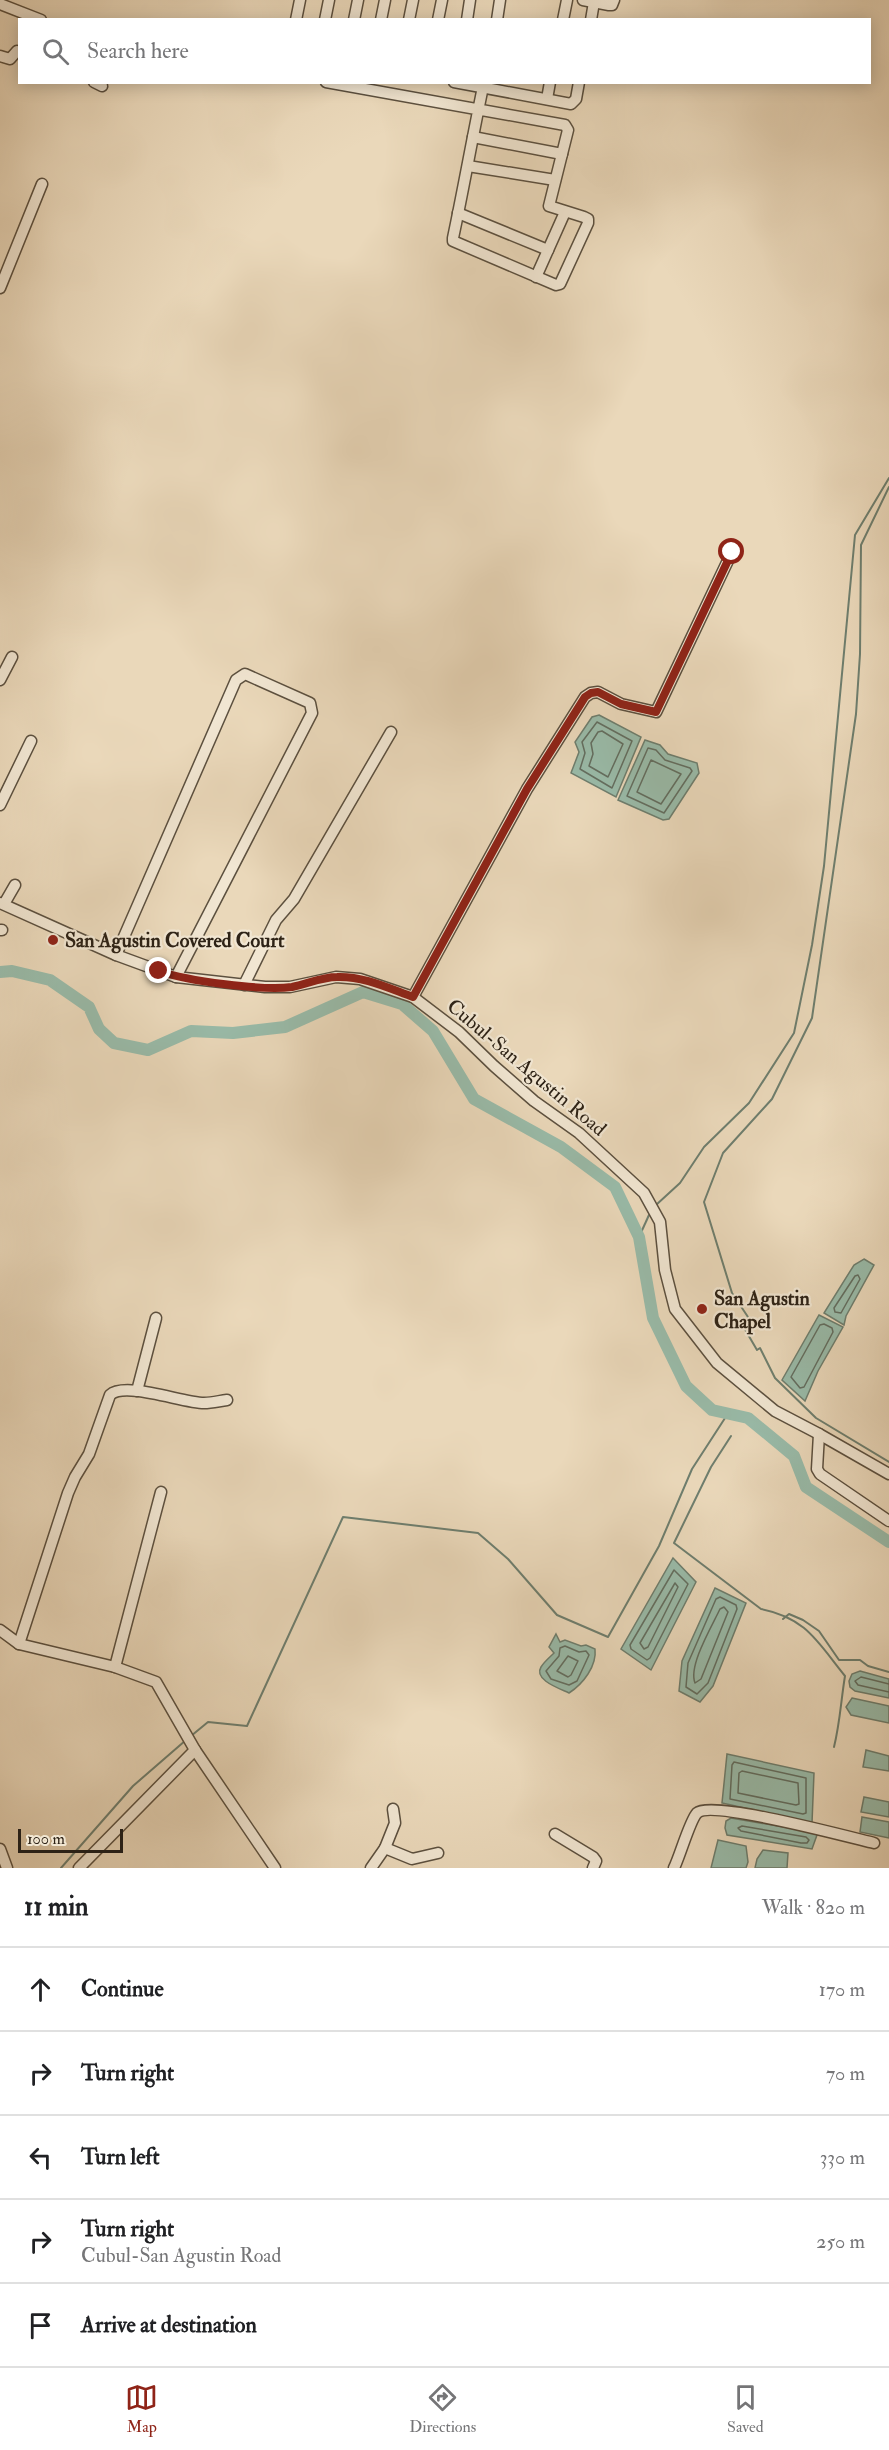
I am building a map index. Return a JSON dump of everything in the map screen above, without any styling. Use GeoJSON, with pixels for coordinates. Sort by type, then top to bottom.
{"type":"FeatureCollection","features":[{"type":"Feature","properties":{"kind":"street"},"geometry":{"type":"LineString","coordinates":[[296,18],[300,0]]}},
{"type":"Feature","properties":{"kind":"street"},"geometry":{"type":"LineString","coordinates":[[325,18],[329,0]]}},
{"type":"Feature","properties":{"kind":"street"},"geometry":{"type":"LineString","coordinates":[[354,18],[358,0]]}},
{"type":"Feature","properties":{"kind":"street"},"geometry":{"type":"LineString","coordinates":[[381,18],[385,0]]}},
{"type":"Feature","properties":{"kind":"street"},"geometry":{"type":"LineString","coordinates":[[409,18],[413,0]]}},
{"type":"Feature","properties":{"kind":"street"},"geometry":{"type":"LineString","coordinates":[[438,18],[442,0]]}},
{"type":"Feature","properties":{"kind":"street"},"geometry":{"type":"LineString","coordinates":[[466,18],[470,0]]}},
{"type":"Feature","properties":{"kind":"street"},"geometry":{"type":"LineString","coordinates":[[496,18],[500,0]]}},
{"type":"Feature","properties":{"kind":"street"},"geometry":{"type":"LineString","coordinates":[[563,18],[567,0]]}},
{"type":"Feature","properties":{"kind":"street"},"geometry":{"type":"LineString","coordinates":[[591,18],[588,1],[612,5],[614,0]]}},
{"type":"Feature","properties":{"kind":"street"},"geometry":{"type":"LineString","coordinates":[[0,4],[36,18]]}},
{"type":"Feature","properties":{"kind":"street"},"geometry":{"type":"LineString","coordinates":[[0,56],[10,59],[18,52]]}},
{"type":"Feature","properties":{"kind":"street"},"geometry":{"type":"LineString","coordinates":[[337,84],[479,110],[565,125],[568,130],[549,206],[584,217],[588,219],[588,223],[563,282],[556,285],[455,243],[453,238],[474,138],[479,110],[483,85],[571,104],[576,99],[579,84]]}},
{"type":"Feature","properties":{"kind":"street"},"geometry":{"type":"LineString","coordinates":[[547,99],[550,84]]}},
{"type":"Feature","properties":{"kind":"street"},"geometry":{"type":"LineString","coordinates":[[474,138],[562,154]]}},
{"type":"Feature","properties":{"kind":"street"},"geometry":{"type":"LineString","coordinates":[[468,166],[555,180]]}},
{"type":"Feature","properties":{"kind":"street"},"geometry":{"type":"LineString","coordinates":[[0,288],[42,184]]}},
{"type":"Feature","properties":{"kind":"street"},"geometry":{"type":"LineString","coordinates":[[536,277],[564,212]]}},
{"type":"Feature","properties":{"kind":"street"},"geometry":{"type":"LineString","coordinates":[[458,213],[548,250]]}},
{"type":"Feature","properties":{"kind":"street"},"geometry":{"type":"LineString","coordinates":[[413,997],[527,789],[585,697],[598,692],[621,704],[656,712],[732,552]]}},
{"type":"Feature","properties":{"kind":"street"},"geometry":{"type":"LineString","coordinates":[[0,680],[12,657]]}},
{"type":"Feature","properties":{"kind":"street"},"geometry":{"type":"LineString","coordinates":[[116,955],[236,680],[245,674],[310,703],[312,712],[176,977]]}},
{"type":"Feature","properties":{"kind":"street"},"geometry":{"type":"LineString","coordinates":[[244,985],[276,920],[294,899],[391,732]]}},
{"type":"Feature","properties":{"kind":"street"},"geometry":{"type":"LineString","coordinates":[[0,805],[31,741]]}},
{"type":"Feature","properties":{"kind":"street"},"geometry":{"type":"LineString","coordinates":[[2,904],[15,885]]}},
{"type":"Feature","properties":{"kind":"street","name":"Cubul-San Agustin Road"},"geometry":{"type":"LineString","coordinates":[[2,904],[116,955],[176,977],[244,985],[290,987],[336,976],[360,979],[413,997],[459,1032],[534,1101],[570,1126],[644,1193],[660,1222],[665,1270],[675,1309],[717,1363],[775,1412],[889,1474]]}},
{"type":"Feature","properties":{"kind":"street"},"geometry":{"type":"LineString","coordinates":[[136,1391],[156,1318]]}},
{"type":"Feature","properties":{"kind":"street"},"geometry":{"type":"LineString","coordinates":[[19,1644],[69,1493],[75,1477],[89,1454],[110,1395],[116,1390],[136,1391],[201,1403],[227,1400]]}},
{"type":"Feature","properties":{"kind":"street"},"geometry":{"type":"LineString","coordinates":[[819,1434],[817,1469],[820,1474],[889,1521]]}},
{"type":"Feature","properties":{"kind":"street"},"geometry":{"type":"LineString","coordinates":[[115,1667],[160,1492]]}},
{"type":"Feature","properties":{"kind":"street"},"geometry":{"type":"LineString","coordinates":[[0,1630],[19,1644],[115,1667],[156,1682],[194,1747],[275,1868]]}},
{"type":"Feature","properties":{"kind":"street"},"geometry":{"type":"LineString","coordinates":[[79,1868],[194,1747]]}},
{"type":"Feature","properties":{"kind":"street"},"geometry":{"type":"LineString","coordinates":[[371,1868],[385,1848],[395,1823],[393,1809]]}},
{"type":"Feature","properties":{"kind":"street"},"geometry":{"type":"LineString","coordinates":[[674,1868],[692,1820],[698,1812],[704,1809],[746,1814],[874,1843]]}},
{"type":"Feature","properties":{"kind":"street"},"geometry":{"type":"LineString","coordinates":[[555,1834],[593,1857],[596,1861],[593,1868]]}},
{"type":"Feature","properties":{"kind":"street"},"geometry":{"type":"LineString","coordinates":[[385,1848],[412,1858],[438,1853]]}},
{"type":"Feature","properties":{"kind":"street"},"geometry":{"type":"LineString","coordinates":[[0,1849],[7,1868]]}},
{"type":"Feature","properties":{"kind":"water"},"geometry":{"type":"Polygon","coordinates":[[[599,715],[641,737],[616,797],[571,773],[579,752],[575,742],[592,717],[599,715]]]}},
{"type":"Feature","properties":{"kind":"water"},"geometry":{"type":"Polygon","coordinates":[[[645,740],[660,745],[668,754],[697,763],[699,773],[669,819],[663,820],[618,800],[645,740]]]}},
{"type":"Feature","properties":{"kind":"water"},"geometry":{"type":"Polygon","coordinates":[[[864,1259],[874,1265],[846,1316],[844,1325],[824,1313],[854,1265],[864,1259]]]}},
{"type":"Feature","properties":{"kind":"water"},"geometry":{"type":"Polygon","coordinates":[[[819,1315],[843,1327],[818,1371],[805,1401],[782,1380],[819,1315]]]}},
{"type":"Feature","properties":{"kind":"water"},"geometry":{"type":"Polygon","coordinates":[[[673,1558],[696,1582],[651,1670],[621,1649],[673,1558]]]}},
{"type":"Feature","properties":{"kind":"water"},"geometry":{"type":"Polygon","coordinates":[[[715,1588],[746,1603],[713,1686],[700,1702],[679,1691],[682,1661],[715,1588]]]}},
{"type":"Feature","properties":{"kind":"water"},"geometry":{"type":"Polygon","coordinates":[[[556,1634],[560,1642],[565,1640],[595,1649],[594,1662],[588,1674],[569,1693],[544,1680],[540,1672],[542,1665],[554,1653],[549,1647],[556,1634]]]}},
{"type":"Feature","properties":{"kind":"water"},"geometry":{"type":"Polygon","coordinates":[[[860,1671],[889,1679],[889,1698],[855,1691],[850,1687],[849,1681],[852,1674],[860,1671]]]}},
{"type":"Feature","properties":{"kind":"water"},"geometry":{"type":"Polygon","coordinates":[[[852,1698],[889,1706],[889,1723],[851,1715],[846,1707],[852,1698]]]}},
{"type":"Feature","properties":{"kind":"water"},"geometry":{"type":"Polygon","coordinates":[[[866,1750],[889,1756],[889,1771],[863,1767],[866,1750]]]}},
{"type":"Feature","properties":{"kind":"water"},"geometry":{"type":"Polygon","coordinates":[[[727,1754],[814,1773],[812,1823],[722,1803],[727,1754]]]}},
{"type":"Feature","properties":{"kind":"water"},"geometry":{"type":"Polygon","coordinates":[[[864,1797],[889,1802],[889,1817],[861,1812],[864,1797]]]}},
{"type":"Feature","properties":{"kind":"water"},"geometry":{"type":"Polygon","coordinates":[[[862,1817],[889,1822],[889,1838],[860,1832],[862,1817]]]}},
{"type":"Feature","properties":{"kind":"water"},"geometry":{"type":"Polygon","coordinates":[[[731,1818],[813,1832],[817,1835],[812,1849],[727,1835],[726,1821],[731,1818]]]}},
{"type":"Feature","properties":{"kind":"water"},"geometry":{"type":"Polygon","coordinates":[[[718,1840],[746,1846],[748,1862],[746,1868],[711,1868],[718,1840]]]}},
{"type":"Feature","properties":{"kind":"water"},"geometry":{"type":"Polygon","coordinates":[[[763,1850],[788,1853],[787,1868],[755,1868],[757,1859],[763,1850]]]}},
{"type":"Feature","properties":{"kind":"waterway"},"geometry":{"type":"LineString","coordinates":[[656,1205],[680,1183],[704,1147],[749,1103],[794,1033],[812,945],[824,866],[855,535],[889,478]]}},
{"type":"Feature","properties":{"kind":"waterway"},"geometry":{"type":"LineString","coordinates":[[889,487],[861,545],[860,654],[856,714],[812,1018],[772,1099],[723,1153],[704,1202],[732,1293],[748,1317],[743,1326],[757,1350],[760,1348],[775,1378],[816,1418],[889,1462]]}},
{"type":"Feature","properties":{"kind":"waterway"},"geometry":{"type":"LineString","coordinates":[[0,972],[12,971],[50,980],[89,1007],[99,1029],[114,1043],[148,1050],[191,1031],[233,1033],[285,1027],[363,992],[402,1004],[433,1031],[474,1099],[561,1147],[615,1187],[639,1237],[653,1318],[686,1386],[712,1410],[748,1418],[794,1456],[806,1487],[889,1542]]}},
{"type":"Feature","properties":{"kind":"waterway"},"geometry":{"type":"LineString","coordinates":[[639,1237],[649,1215]]}},
{"type":"Feature","properties":{"kind":"waterway"},"geometry":{"type":"LineString","coordinates":[[191,1736],[208,1722],[247,1726],[343,1517],[478,1533],[508,1559],[557,1615],[608,1637],[659,1546],[692,1469],[727,1415]]}},
{"type":"Feature","properties":{"kind":"waterway"},"geometry":{"type":"LineString","coordinates":[[731,1436],[711,1467],[674,1543],[761,1609],[777,1613],[801,1625],[827,1653],[845,1676],[834,1747]]}},
{"type":"Feature","properties":{"kind":"waterway"},"geometry":{"type":"LineString","coordinates":[[783,1619],[789,1614],[819,1631],[839,1660],[860,1660],[868,1666],[889,1672]]}},
{"type":"Feature","properties":{"kind":"waterway"},"geometry":{"type":"LineString","coordinates":[[61,1868],[133,1786],[186,1740]]}},
{"type":"Feature","properties":{"kind":"place","name":"San Agustin Covered Court"},"geometry":{"type":"Point","coordinates":[53,940]}},
{"type":"Feature","properties":{"kind":"place","name":"San Agustin Chapel"},"geometry":{"type":"Point","coordinates":[702,1309]}},
{"type":"Feature","properties":{"kind":"route"},"geometry":{"type":"LineString","coordinates":[[159,971],[176,977],[265,987],[290,987],[336,976],[360,979],[413,997],[527,789],[585,697],[598,692],[621,704],[656,712],[732,552]]}}]}
